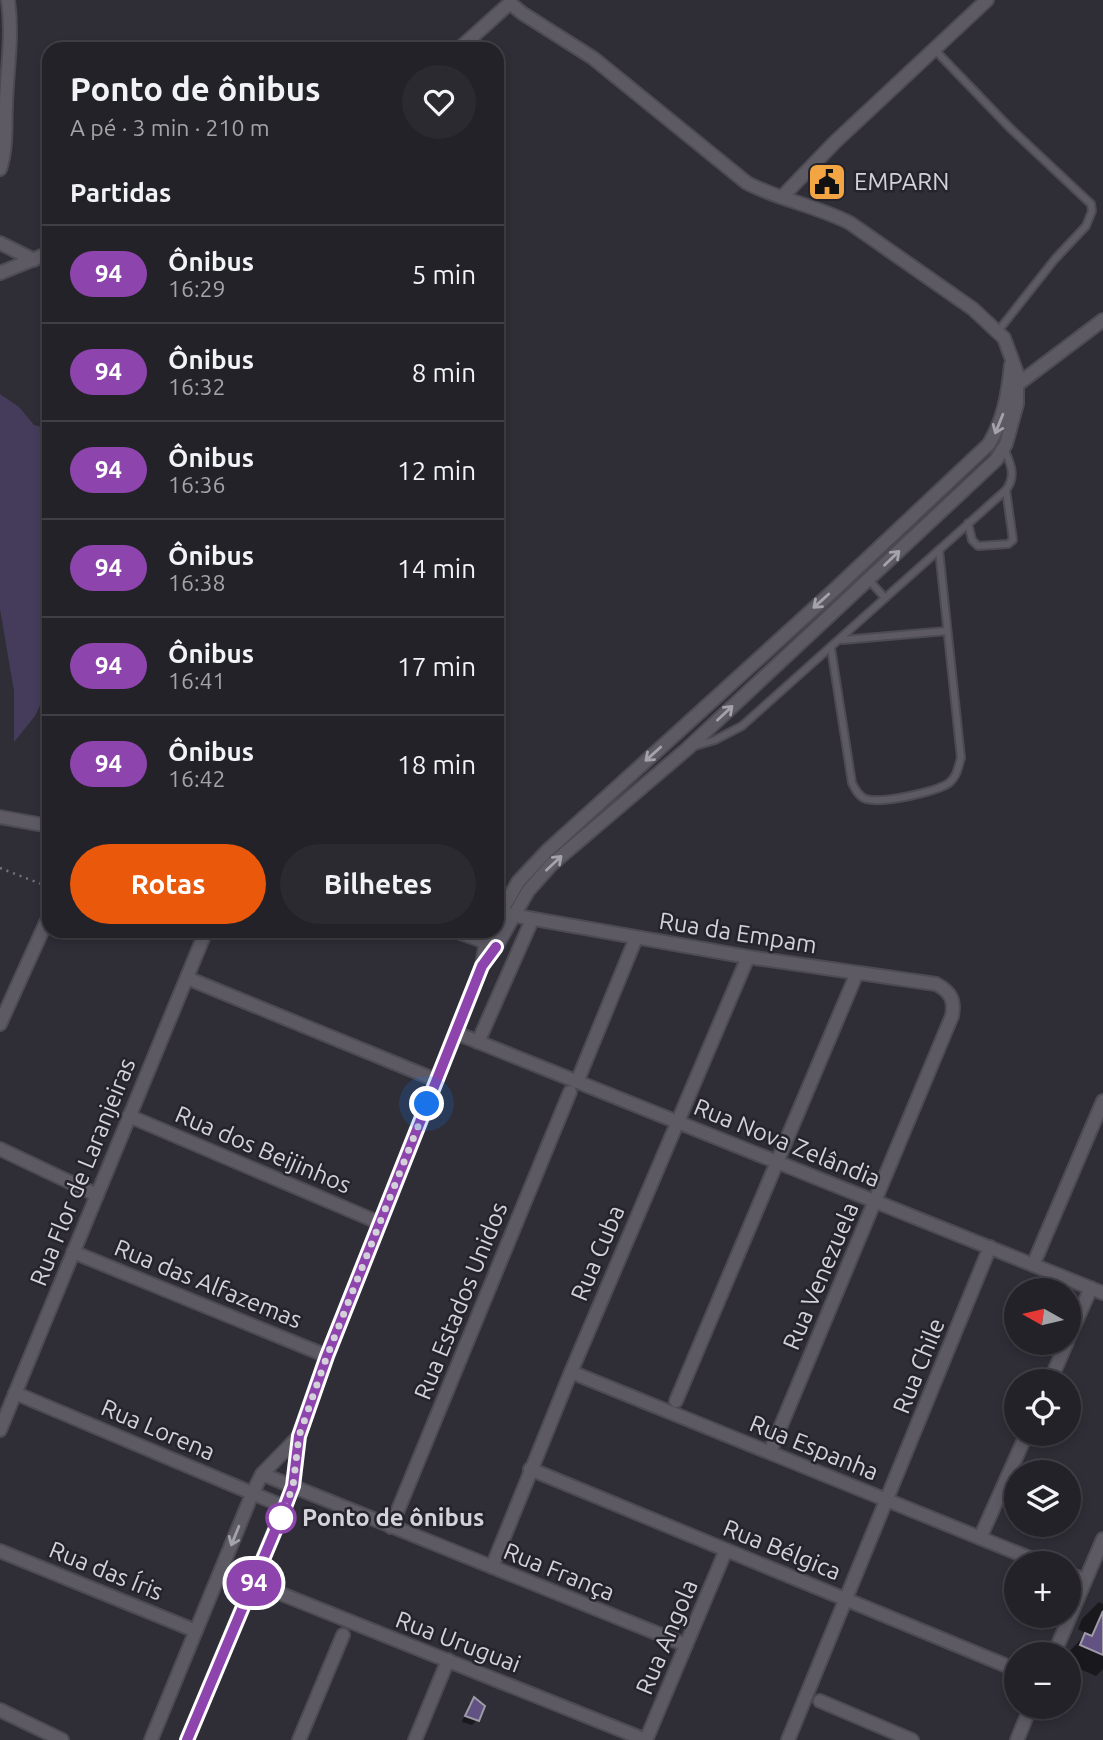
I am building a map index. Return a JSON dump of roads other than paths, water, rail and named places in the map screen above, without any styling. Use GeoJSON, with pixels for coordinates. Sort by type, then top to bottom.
{"type":"FeatureCollection","features":[{"type":"Feature","properties":{"kind":"street"},"geometry":{"type":"LineString","coordinates":[[0,169],[5,154],[10,55],[8,0]]}},
{"type":"Feature","properties":{"kind":"street"},"geometry":{"type":"LineString","coordinates":[[782,197],[835,142],[987,0]]}},
{"type":"Feature","properties":{"kind":"street"},"geometry":{"type":"LineString","coordinates":[[466,42],[512,2],[522,13],[593,58],[747,183],[763,192],[820,209],[850,223],[973,309],[1004,338],[1018,384],[1014,423],[996,460],[687,749],[552,864],[504,915]]}},
{"type":"Feature","properties":{"kind":"street"},"geometry":{"type":"LineString","coordinates":[[0,243],[34,260]]}},
{"type":"Feature","properties":{"kind":"street"},"geometry":{"type":"LineString","coordinates":[[0,273],[42,256]]}},
{"type":"Feature","properties":{"kind":"street"},"geometry":{"type":"LineString","coordinates":[[1018,384],[1103,320]]}},
{"type":"Feature","properties":{"kind":"street"},"geometry":{"type":"LineString","coordinates":[[504,914],[518,882],[547,850],[859,567],[989,444],[1002,418],[1008,394],[1011,358]]}},
{"type":"Feature","properties":{"kind":"street"},"geometry":{"type":"LineString","coordinates":[[859,567],[869,580]]}},
{"type":"Feature","properties":{"kind":"street"},"geometry":{"type":"LineString","coordinates":[[0,817],[42,826]]}},
{"type":"Feature","properties":{"kind":"street","name":"Rua da Empam"},"geometry":{"type":"LineString","coordinates":[[504,916],[748,957],[936,984],[953,997]]}},
{"type":"Feature","properties":{"kind":"street"},"geometry":{"type":"LineString","coordinates":[[478,1042],[532,919]]}},
{"type":"Feature","properties":{"kind":"street"},"geometry":{"type":"LineString","coordinates":[[0,1024],[42,931]]}},
{"type":"Feature","properties":{"kind":"street","name":"Rua Flor de Laranjeiras"},"geometry":{"type":"LineString","coordinates":[[0,1430],[203,938]]}},
{"type":"Feature","properties":{"kind":"street","name":"Rua Estados Unidos"},"geometry":{"type":"LineString","coordinates":[[391,1527],[636,938]]}},
{"type":"Feature","properties":{"kind":"street"},"geometry":{"type":"LineString","coordinates":[[187,1740],[293,1486],[299,1436],[327,1356],[491,940]]}},
{"type":"Feature","properties":{"kind":"street","name":"Rua Cuba"},"geometry":{"type":"LineString","coordinates":[[492,1567],[530,1469],[748,957]]}},
{"type":"Feature","properties":{"kind":"street"},"geometry":{"type":"LineString","coordinates":[[676,1401],[856,973]]}},
{"type":"Feature","properties":{"kind":"street"},"geometry":{"type":"LineString","coordinates":[[187,978],[436,1080]]}},
{"type":"Feature","properties":{"kind":"street","name":"Rua Venezuela"},"geometry":{"type":"LineString","coordinates":[[770,1452],[952,1016],[953,997]]}},
{"type":"Feature","properties":{"kind":"street","name":"Rua Nova Zelândia"},"geometry":{"type":"LineString","coordinates":[[456,1033],[574,1087],[677,1122],[1097,1291]]}},
{"type":"Feature","properties":{"kind":"street"},"geometry":{"type":"LineString","coordinates":[[1033,1265],[1103,1101]]}},
{"type":"Feature","properties":{"kind":"street","name":"Rua dos Beijinhos"},"geometry":{"type":"LineString","coordinates":[[129,1116],[380,1223]]}},
{"type":"Feature","properties":{"kind":"street"},"geometry":{"type":"LineString","coordinates":[[0,1149],[97,1195]]}},
{"type":"Feature","properties":{"kind":"street","name":"Rua Chile"},"geometry":{"type":"LineString","coordinates":[[788,1740],[989,1247]]}},
{"type":"Feature","properties":{"kind":"street","name":"Rua das Alfazemas"},"geometry":{"type":"LineString","coordinates":[[73,1252],[327,1356]]}},
{"type":"Feature","properties":{"kind":"street"},"geometry":{"type":"LineString","coordinates":[[1082,1316],[1097,1291]]}},
{"type":"Feature","properties":{"kind":"street","name":"Rua Espanha"},"geometry":{"type":"LineString","coordinates":[[571,1372],[1013,1551]]}},
{"type":"Feature","properties":{"kind":"street","name":"Rua Lorena"},"geometry":{"type":"LineString","coordinates":[[15,1393],[285,1507]]}},
{"type":"Feature","properties":{"kind":"street"},"geometry":{"type":"LineString","coordinates":[[151,1740],[253,1492],[262,1474],[299,1436]]}},
{"type":"Feature","properties":{"kind":"street"},"geometry":{"type":"LineString","coordinates":[[981,1538],[1021,1446]]}},
{"type":"Feature","properties":{"kind":"street","name":"Rua Bélgica"},"geometry":{"type":"LineString","coordinates":[[530,1469],[1004,1665]]}},
{"type":"Feature","properties":{"kind":"street","name":"Rua França"},"geometry":{"type":"LineString","coordinates":[[262,1474],[685,1645]]}},
{"type":"Feature","properties":{"kind":"street"},"geometry":{"type":"LineString","coordinates":[[1059,1642],[1103,1539]]}},
{"type":"Feature","properties":{"kind":"street","name":"Rua Angola"},"geometry":{"type":"LineString","coordinates":[[646,1740],[726,1550]]}},
{"type":"Feature","properties":{"kind":"street","name":"Rua das Íris"},"geometry":{"type":"LineString","coordinates":[[0,1551],[196,1631]]}},
{"type":"Feature","properties":{"kind":"street"},"geometry":{"type":"LineString","coordinates":[[1081,1578],[1085,1580]]}},
{"type":"Feature","properties":{"kind":"street","name":"Rua Uruguai"},"geometry":{"type":"LineString","coordinates":[[254,1583],[646,1740]]}},
{"type":"Feature","properties":{"kind":"street"},"geometry":{"type":"LineString","coordinates":[[299,1740],[343,1634]]}},
{"type":"Feature","properties":{"kind":"street"},"geometry":{"type":"LineString","coordinates":[[415,1740],[449,1660]]}},
{"type":"Feature","properties":{"kind":"street"},"geometry":{"type":"LineString","coordinates":[[820,1701],[912,1740]]}},
{"type":"Feature","properties":{"kind":"street"},"geometry":{"type":"LineString","coordinates":[[0,1710],[62,1740]]}},
{"type":"Feature","properties":{"kind":"street"},"geometry":{"type":"LineString","coordinates":[[1017,1740],[1026,1719]]}},
{"type":"Feature","properties":{"kind":"lane"},"geometry":{"type":"LineString","coordinates":[[934,49],[1010,128],[1091,204],[1092,211],[1086,226],[1055,259],[998,331]]}},
{"type":"Feature","properties":{"kind":"lane"},"geometry":{"type":"LineString","coordinates":[[687,749],[715,740],[743,726],[1006,490],[1013,476],[1004,447]]}},
{"type":"Feature","properties":{"kind":"lane"},"geometry":{"type":"LineString","coordinates":[[968,523],[972,540],[978,546],[1008,544],[1013,540],[1006,490]]}},
{"type":"Feature","properties":{"kind":"lane"},"geometry":{"type":"LineString","coordinates":[[831,648],[852,783],[859,795],[866,799],[896,799],[948,783],[957,772],[961,758],[939,550]]}},
{"type":"Feature","properties":{"kind":"lane"},"geometry":{"type":"LineString","coordinates":[[869,580],[885,598]]}},
{"type":"Feature","properties":{"kind":"lane"},"geometry":{"type":"LineString","coordinates":[[840,640],[947,631]]}},
{"type":"Feature","properties":{"kind":"place","name":"EMPARN"},"geometry":{"type":"Point","coordinates":[827,182]}},
{"type":"Feature","properties":{"kind":"place","name":"Ponto de ônibus"},"geometry":{"type":"Point","coordinates":[281,1518]}}]}
